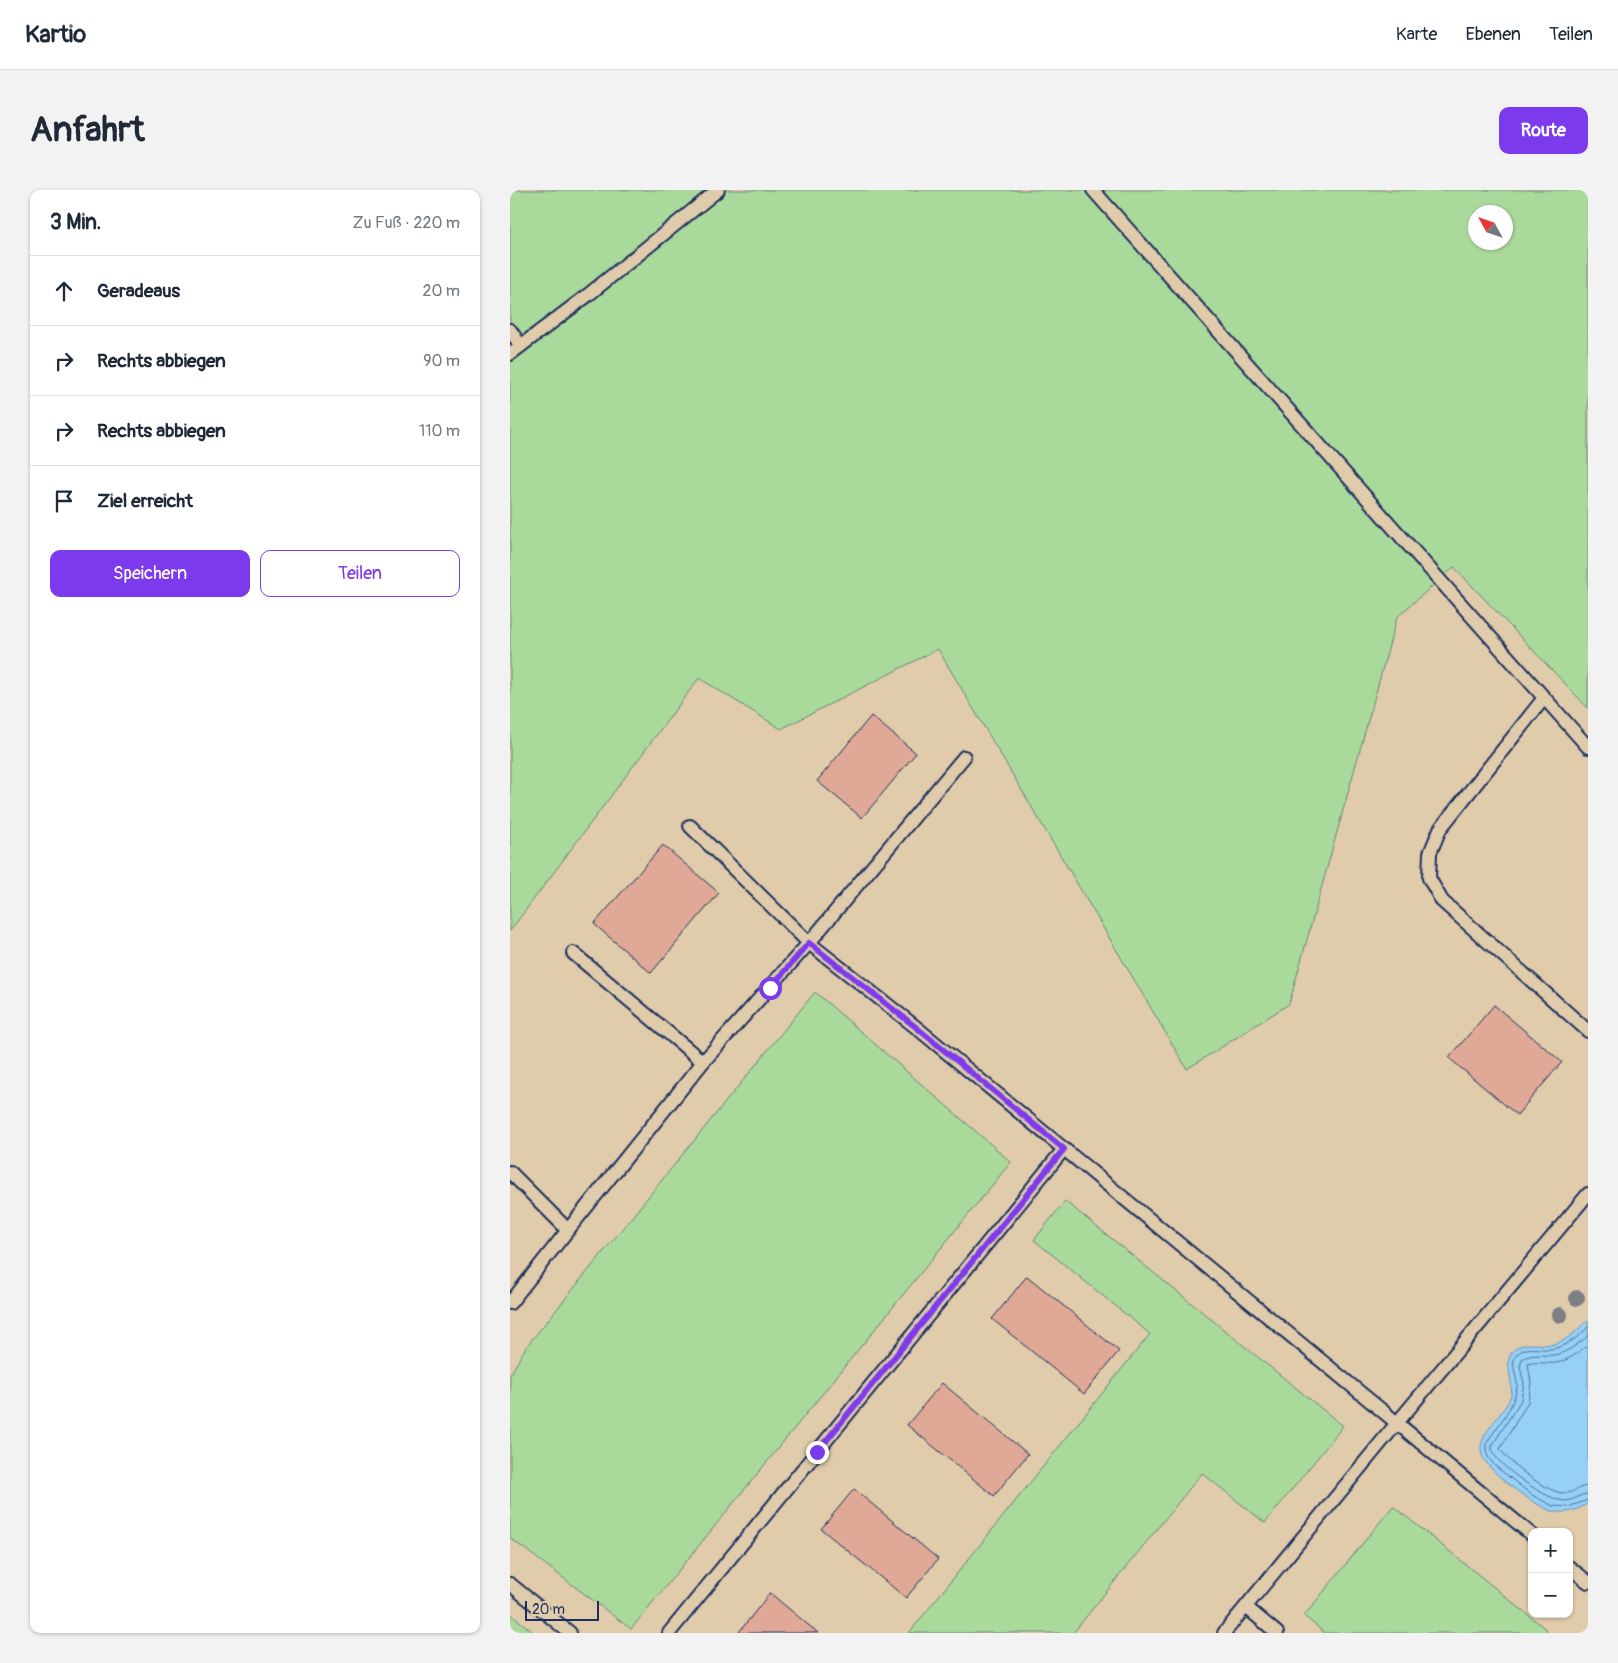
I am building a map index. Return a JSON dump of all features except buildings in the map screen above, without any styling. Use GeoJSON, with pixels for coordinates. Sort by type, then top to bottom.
{"type":"FeatureCollection","features":[{"type":"Feature","properties":{"kind":"lane"},"geometry":{"type":"LineString","coordinates":[[510,354],[588,295],[718,190]]}},
{"type":"Feature","properties":{"kind":"lane"},"geometry":{"type":"LineString","coordinates":[[1093,190],[1588,747]]}},
{"type":"Feature","properties":{"kind":"lane"},"geometry":{"type":"LineString","coordinates":[[510,330],[521,346]]}},
{"type":"Feature","properties":{"kind":"lane"},"geometry":{"type":"LineString","coordinates":[[1544,698],[1440,829],[1430,853],[1428,878],[1442,901],[1588,1031]]}},
{"type":"Feature","properties":{"kind":"lane"},"geometry":{"type":"LineString","coordinates":[[510,1303],[703,1062],[809,943],[964,757]]}},
{"type":"Feature","properties":{"kind":"lane"},"geometry":{"type":"LineString","coordinates":[[690,826],[809,943],[917,1028],[1528,1532]]}},
{"type":"Feature","properties":{"kind":"lane"},"geometry":{"type":"LineString","coordinates":[[573,953],[703,1062]]}},
{"type":"Feature","properties":{"kind":"lane"},"geometry":{"type":"LineString","coordinates":[[669,1633],[1064,1149]]}},
{"type":"Feature","properties":{"kind":"lane"},"geometry":{"type":"LineString","coordinates":[[510,1172],[568,1230]]}},
{"type":"Feature","properties":{"kind":"lane"},"geometry":{"type":"LineString","coordinates":[[1224,1633],[1588,1194]]}},
{"type":"Feature","properties":{"kind":"lane"},"geometry":{"type":"LineString","coordinates":[[1573,1570],[1588,1582]]}},
{"type":"Feature","properties":{"kind":"lane"},"geometry":{"type":"LineString","coordinates":[[510,1584],[570,1633]]}},
{"type":"Feature","properties":{"kind":"lane"},"geometry":{"type":"LineString","coordinates":[[1246,1607],[1277,1633]]}},
{"type":"Feature","properties":{"kind":"green space"},"geometry":{"type":"Polygon","coordinates":[[[510,190],[1588,190],[1588,708],[1454,567],[1397,617],[1289,1004],[1187,1069],[938,649],[781,729],[699,678],[510,931],[510,190]]]}},
{"type":"Feature","properties":{"kind":"green space"},"geometry":{"type":"Polygon","coordinates":[[[815,992],[1011,1162],[631,1629],[510,1538],[510,1375],[526,1347],[815,992]]]}},
{"type":"Feature","properties":{"kind":"green space"},"geometry":{"type":"Polygon","coordinates":[[[1065,1201],[1343,1426],[1265,1523],[1202,1473],[1073,1633],[909,1633],[1150,1334],[1034,1240],[1065,1201]]]}},
{"type":"Feature","properties":{"kind":"green space"},"geometry":{"type":"Polygon","coordinates":[[[1393,1506],[1528,1615],[1528,1618],[1532,1618],[1547,1630],[1545,1633],[1325,1633],[1304,1616],[1393,1506]]]}},
{"type":"Feature","properties":{"kind":"green space"},"geometry":{"type":"Polygon","coordinates":[[[510,1613],[534,1633],[510,1633],[510,1613]]]}},
{"type":"Feature","properties":{"kind":"water"},"geometry":{"type":"Polygon","coordinates":[[[1588,1320],[1588,1503],[1571,1511],[1552,1511],[1522,1495],[1499,1477],[1484,1459],[1481,1451],[1482,1444],[1488,1430],[1504,1409],[1511,1395],[1509,1360],[1513,1351],[1522,1345],[1549,1345],[1564,1340],[1588,1320]]]}},
{"type":"Feature","properties":{"kind":"route"},"geometry":{"type":"LineString","coordinates":[[770,988],[809,943],[917,1028],[1064,1149],[817,1452]]}}]}
